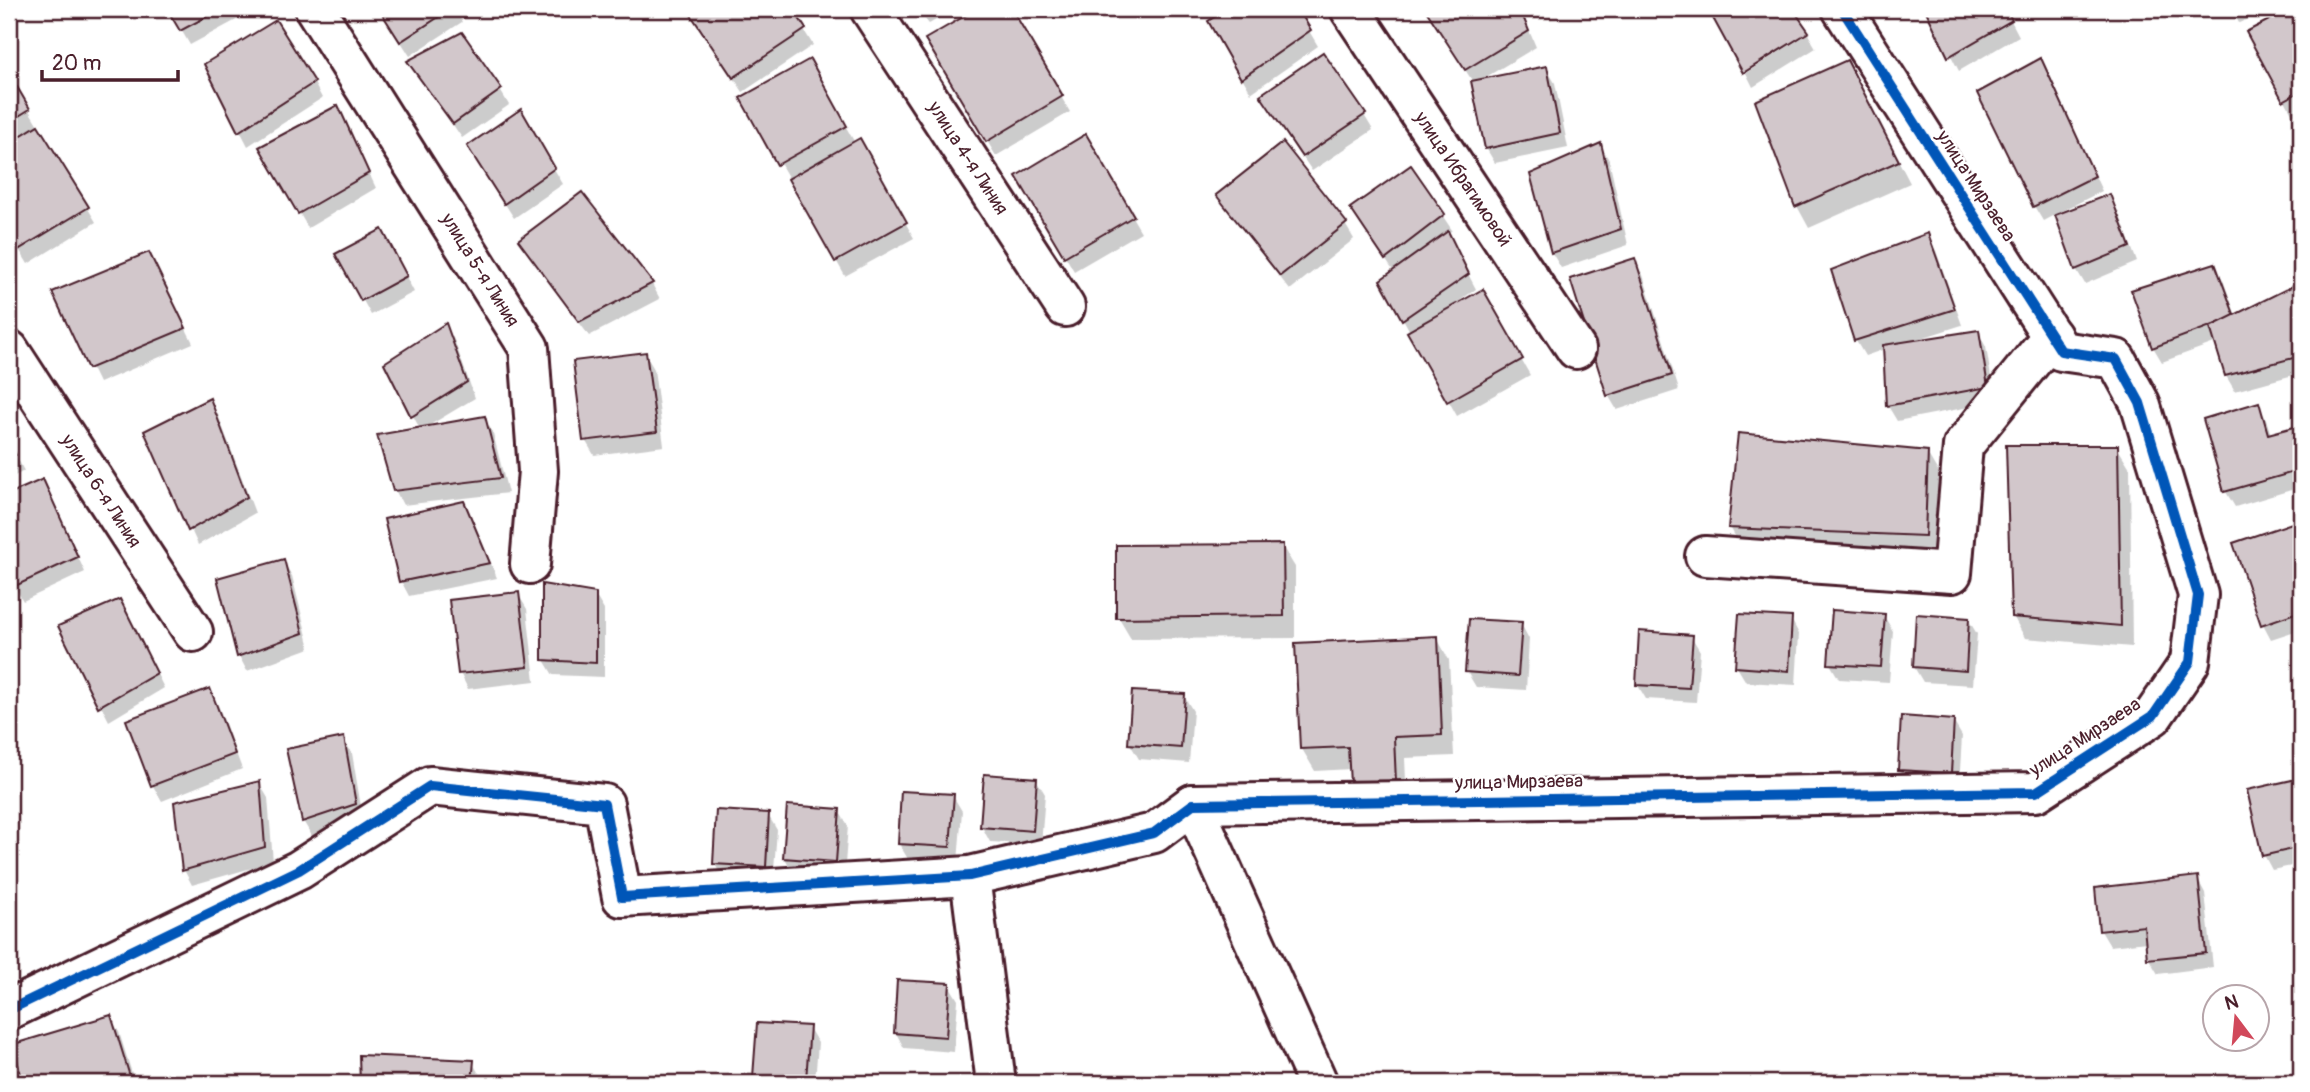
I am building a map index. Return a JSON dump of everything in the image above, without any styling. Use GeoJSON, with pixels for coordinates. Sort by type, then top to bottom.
{"type":"FeatureCollection","features":[{"type":"Feature","properties":{"kind":"street","name":"улица 5-я Линия"},"geometry":{"type":"LineString","coordinates":[[315,9],[529,348],[538,471],[530,564]]}},
{"type":"Feature","properties":{"kind":"street","name":"улица 4-я Линия"},"geometry":{"type":"LineString","coordinates":[[870,9],[1065,307]]}},
{"type":"Feature","properties":{"kind":"street","name":"улица Ибрагимовой"},"geometry":{"type":"LineString","coordinates":[[1350,9],[1576,349]]}},
{"type":"Feature","properties":{"kind":"street","name":"улица Мирзаева"},"geometry":{"type":"LineString","coordinates":[[1193,804],[2036,792],[2153,716],[2190,662],[2197,595],[2140,403],[2116,359],[2061,352],[1842,9]]}},
{"type":"Feature","properties":{"kind":"street"},"geometry":{"type":"LineString","coordinates":[[1705,556],[1952,573],[1963,446],[2052,336]]}},
{"type":"Feature","properties":{"kind":"street","name":"улица 6-я Линия"},"geometry":{"type":"LineString","coordinates":[[9,351],[193,632]]}},
{"type":"Feature","properties":{"kind":"street"},"geometry":{"type":"LineString","coordinates":[[9,1010],[299,870],[430,786],[604,804],[622,897],[970,876],[1154,833],[1193,804],[1318,1083]]}},
{"type":"Feature","properties":{"kind":"street"},"geometry":{"type":"LineString","coordinates":[[970,876],[996,1083]]}},
{"type":"Feature","properties":{"kind":"building"},"geometry":{"type":"Polygon","coordinates":[[[167,9],[221,9],[180,31],[167,9]]]}},
{"type":"Feature","properties":{"kind":"building"},"geometry":{"type":"Polygon","coordinates":[[[379,9],[451,9],[400,42],[379,9]]]}},
{"type":"Feature","properties":{"kind":"building"},"geometry":{"type":"Polygon","coordinates":[[[687,9],[793,9],[806,29],[733,78],[687,9]]]}},
{"type":"Feature","properties":{"kind":"building"},"geometry":{"type":"Polygon","coordinates":[[[977,9],[1012,9],[1063,96],[986,142],[925,39],[977,9]]]}},
{"type":"Feature","properties":{"kind":"building"},"geometry":{"type":"Polygon","coordinates":[[[1227,9],[1298,9],[1311,30],[1241,79],[1208,21],[1227,9]]]}},
{"type":"Feature","properties":{"kind":"building"},"geometry":{"type":"Polygon","coordinates":[[[1425,9],[1520,9],[1529,31],[1465,70],[1425,9]]]}},
{"type":"Feature","properties":{"kind":"building"},"geometry":{"type":"Polygon","coordinates":[[[1708,9],[1793,9],[1809,32],[1743,73],[1708,9]]]}},
{"type":"Feature","properties":{"kind":"building"},"geometry":{"type":"Polygon","coordinates":[[[1925,9],[2006,9],[2012,20],[1948,57],[1925,9]]]}},
{"type":"Feature","properties":{"kind":"building"},"geometry":{"type":"Polygon","coordinates":[[[2290,9],[2301,9],[2301,91],[2283,101],[2246,32],[2290,9]]]}},
{"type":"Feature","properties":{"kind":"building"},"geometry":{"type":"Polygon","coordinates":[[[276,20],[315,82],[238,132],[204,64],[276,20]]]}},
{"type":"Feature","properties":{"kind":"building"},"geometry":{"type":"Polygon","coordinates":[[[462,32],[502,89],[453,124],[407,61],[462,32]]]}},
{"type":"Feature","properties":{"kind":"building"},"geometry":{"type":"Polygon","coordinates":[[[1323,52],[1366,114],[1302,157],[1260,95],[1323,52]]]}},
{"type":"Feature","properties":{"kind":"building"},"geometry":{"type":"Polygon","coordinates":[[[2041,58],[2095,176],[2033,207],[1977,93],[2041,58]]]}},
{"type":"Feature","properties":{"kind":"building"},"geometry":{"type":"Polygon","coordinates":[[[810,59],[847,126],[777,165],[740,98],[810,59]]]}},
{"type":"Feature","properties":{"kind":"building"},"geometry":{"type":"Polygon","coordinates":[[[1847,60],[1899,161],[1795,207],[1755,101],[1847,60]]]}},
{"type":"Feature","properties":{"kind":"building"},"geometry":{"type":"Polygon","coordinates":[[[1547,66],[1560,133],[1485,149],[1471,81],[1547,66]]]}},
{"type":"Feature","properties":{"kind":"building"},"geometry":{"type":"Polygon","coordinates":[[[9,73],[30,109],[9,122],[9,73]]]}},
{"type":"Feature","properties":{"kind":"building"},"geometry":{"type":"Polygon","coordinates":[[[338,105],[369,173],[298,214],[259,147],[338,105]]]}},
{"type":"Feature","properties":{"kind":"building"},"geometry":{"type":"Polygon","coordinates":[[[521,109],[555,168],[504,204],[467,146],[521,109]]]}},
{"type":"Feature","properties":{"kind":"building"},"geometry":{"type":"Polygon","coordinates":[[[38,125],[89,207],[18,250],[9,235],[9,143],[38,125]]]}},
{"type":"Feature","properties":{"kind":"building"},"geometry":{"type":"Polygon","coordinates":[[[1086,134],[1134,216],[1064,257],[1016,176],[1086,134]]]}},
{"type":"Feature","properties":{"kind":"building"},"geometry":{"type":"Polygon","coordinates":[[[860,138],[907,222],[835,262],[788,179],[860,138]]]}},
{"type":"Feature","properties":{"kind":"building"},"geometry":{"type":"Polygon","coordinates":[[[1283,142],[1347,223],[1280,276],[1216,195],[1283,142]]]}},
{"type":"Feature","properties":{"kind":"building"},"geometry":{"type":"Polygon","coordinates":[[[1601,143],[1621,229],[1551,253],[1530,174],[1601,143]]]}},
{"type":"Feature","properties":{"kind":"building"},"geometry":{"type":"Polygon","coordinates":[[[1411,165],[1445,214],[1385,260],[1350,208],[1411,165]]]}},
{"type":"Feature","properties":{"kind":"building"},"geometry":{"type":"Polygon","coordinates":[[[582,192],[653,283],[579,322],[518,240],[582,192]]]}},
{"type":"Feature","properties":{"kind":"building"},"geometry":{"type":"Polygon","coordinates":[[[2110,194],[2130,247],[2075,270],[2055,215],[2110,194]]]}},
{"type":"Feature","properties":{"kind":"building"},"geometry":{"type":"Polygon","coordinates":[[[382,229],[407,276],[361,301],[335,254],[382,229]]]}},
{"type":"Feature","properties":{"kind":"building"},"geometry":{"type":"Polygon","coordinates":[[[1448,231],[1469,274],[1402,320],[1380,280],[1448,231]]]}},
{"type":"Feature","properties":{"kind":"building"},"geometry":{"type":"Polygon","coordinates":[[[1928,233],[1955,309],[1854,341],[1831,270],[1928,233]]]}},
{"type":"Feature","properties":{"kind":"building"},"geometry":{"type":"Polygon","coordinates":[[[149,252],[186,328],[88,369],[52,292],[149,252]]]}},
{"type":"Feature","properties":{"kind":"building"},"geometry":{"type":"Polygon","coordinates":[[[1635,258],[1672,375],[1607,396],[1570,279],[1635,258]]]}},
{"type":"Feature","properties":{"kind":"building"},"geometry":{"type":"Polygon","coordinates":[[[2215,263],[2235,317],[2152,348],[2131,290],[2215,263]]]}},
{"type":"Feature","properties":{"kind":"building"},"geometry":{"type":"Polygon","coordinates":[[[2301,282],[2301,356],[2225,376],[2210,327],[2301,282]]]}},
{"type":"Feature","properties":{"kind":"building"},"geometry":{"type":"Polygon","coordinates":[[[1483,289],[1523,359],[1447,402],[1407,332],[1483,289]]]}},
{"type":"Feature","properties":{"kind":"building"},"geometry":{"type":"Polygon","coordinates":[[[446,323],[467,382],[411,417],[384,363],[446,323]]]}},
{"type":"Feature","properties":{"kind":"building"},"geometry":{"type":"Polygon","coordinates":[[[1979,330],[1988,387],[1886,406],[1883,345],[1979,330]]]}},
{"type":"Feature","properties":{"kind":"building"},"geometry":{"type":"Polygon","coordinates":[[[646,352],[657,432],[583,441],[573,361],[646,352]]]}},
{"type":"Feature","properties":{"kind":"building"},"geometry":{"type":"Polygon","coordinates":[[[210,398],[247,497],[188,531],[144,431],[210,398]]]}},
{"type":"Feature","properties":{"kind":"building"},"geometry":{"type":"Polygon","coordinates":[[[2259,402],[2268,434],[2301,425],[2301,470],[2224,492],[2203,419],[2259,402]]]}},
{"type":"Feature","properties":{"kind":"building"},"geometry":{"type":"Polygon","coordinates":[[[485,416],[501,478],[393,491],[377,435],[485,416]]]}},
{"type":"Feature","properties":{"kind":"building"},"geometry":{"type":"Polygon","coordinates":[[[1738,433],[1928,451],[1925,536],[1728,528],[1738,433]]]}},
{"type":"Feature","properties":{"kind":"building"},"geometry":{"type":"Polygon","coordinates":[[[9,440],[16,455],[9,459],[9,440]]]}},
{"type":"Feature","properties":{"kind":"building"},"geometry":{"type":"Polygon","coordinates":[[[2006,445],[2118,445],[2121,626],[2011,617],[2006,445]]]}},
{"type":"Feature","properties":{"kind":"building"},"geometry":{"type":"Polygon","coordinates":[[[43,479],[78,557],[13,587],[9,581],[9,494],[43,479]]]}},
{"type":"Feature","properties":{"kind":"building"},"geometry":{"type":"Polygon","coordinates":[[[464,501],[490,563],[399,582],[384,519],[464,501]]]}},
{"type":"Feature","properties":{"kind":"building"},"geometry":{"type":"Polygon","coordinates":[[[2301,520],[2301,611],[2261,625],[2233,543],[2301,520]]]}},
{"type":"Feature","properties":{"kind":"building"},"geometry":{"type":"Polygon","coordinates":[[[1283,544],[1284,616],[1116,618],[1116,545],[1283,544]]]}},
{"type":"Feature","properties":{"kind":"building"},"geometry":{"type":"Polygon","coordinates":[[[284,559],[303,633],[237,657],[217,578],[284,559]]]}},
{"type":"Feature","properties":{"kind":"building"},"geometry":{"type":"Polygon","coordinates":[[[542,584],[596,593],[596,663],[542,660],[542,584]]]}},
{"type":"Feature","properties":{"kind":"building"},"geometry":{"type":"Polygon","coordinates":[[[519,592],[528,667],[458,674],[449,600],[519,592]]]}},
{"type":"Feature","properties":{"kind":"building"},"geometry":{"type":"Polygon","coordinates":[[[120,599],[157,673],[98,707],[58,626],[120,599]]]}},
{"type":"Feature","properties":{"kind":"building"},"geometry":{"type":"Polygon","coordinates":[[[1832,610],[1885,614],[1881,667],[1828,664],[1832,610]]]}},
{"type":"Feature","properties":{"kind":"building"},"geometry":{"type":"Polygon","coordinates":[[[1739,614],[1792,617],[1789,671],[1735,667],[1739,614]]]}},
{"type":"Feature","properties":{"kind":"building"},"geometry":{"type":"Polygon","coordinates":[[[1916,614],[1969,618],[1966,671],[1913,667],[1916,614]]]}},
{"type":"Feature","properties":{"kind":"building"},"geometry":{"type":"Polygon","coordinates":[[[1469,619],[1522,622],[1518,676],[1465,672],[1469,619]]]}},
{"type":"Feature","properties":{"kind":"building"},"geometry":{"type":"Polygon","coordinates":[[[1639,631],[1693,635],[1689,688],[1636,685],[1639,631]]]}},
{"type":"Feature","properties":{"kind":"building"},"geometry":{"type":"Polygon","coordinates":[[[1438,636],[1442,735],[1394,737],[1396,782],[1350,784],[1348,747],[1300,749],[1295,643],[1438,636]]]}},
{"type":"Feature","properties":{"kind":"building"},"geometry":{"type":"Polygon","coordinates":[[[210,688],[235,754],[151,786],[126,720],[210,688]]]}},
{"type":"Feature","properties":{"kind":"building"},"geometry":{"type":"Polygon","coordinates":[[[1132,691],[1185,694],[1181,748],[1128,744],[1132,691]]]}},
{"type":"Feature","properties":{"kind":"building"},"geometry":{"type":"Polygon","coordinates":[[[1901,716],[1954,720],[1951,773],[1898,770],[1901,716]]]}},
{"type":"Feature","properties":{"kind":"building"},"geometry":{"type":"Polygon","coordinates":[[[344,737],[356,804],[302,822],[286,749],[344,737]]]}},
{"type":"Feature","properties":{"kind":"building"},"geometry":{"type":"Polygon","coordinates":[[[984,774],[1037,778],[1033,831],[980,827],[984,774]]]}},
{"type":"Feature","properties":{"kind":"building"},"geometry":{"type":"Polygon","coordinates":[[[2301,778],[2301,847],[2262,856],[2247,790],[2301,778]]]}},
{"type":"Feature","properties":{"kind":"building"},"geometry":{"type":"Polygon","coordinates":[[[260,781],[265,847],[182,871],[174,802],[260,781]]]}},
{"type":"Feature","properties":{"kind":"building"},"geometry":{"type":"Polygon","coordinates":[[[901,791],[954,794],[950,847],[898,844],[901,791]]]}},
{"type":"Feature","properties":{"kind":"building"},"geometry":{"type":"Polygon","coordinates":[[[787,805],[840,809],[836,862],[783,858],[787,805]]]}},
{"type":"Feature","properties":{"kind":"building"},"geometry":{"type":"Polygon","coordinates":[[[716,810],[769,813],[766,867],[713,864],[716,810]]]}},
{"type":"Feature","properties":{"kind":"building"},"geometry":{"type":"Polygon","coordinates":[[[2198,876],[2206,953],[2147,959],[2144,926],[2099,931],[2095,888],[2198,876]]]}},
{"type":"Feature","properties":{"kind":"building"},"geometry":{"type":"Polygon","coordinates":[[[897,980],[950,983],[946,1037],[894,1033],[897,980]]]}},
{"type":"Feature","properties":{"kind":"building"},"geometry":{"type":"Polygon","coordinates":[[[111,1015],[132,1083],[22,1083],[14,1044],[111,1015]]]}},
{"type":"Feature","properties":{"kind":"building"},"geometry":{"type":"Polygon","coordinates":[[[757,1023],[810,1026],[806,1080],[753,1077],[757,1023]]]}},
{"type":"Feature","properties":{"kind":"building"},"geometry":{"type":"Polygon","coordinates":[[[359,1055],[474,1060],[472,1083],[360,1083],[359,1055]]]}},
{"type":"Feature","properties":{"kind":"cycle path"},"geometry":{"type":"LineString","coordinates":[[9,1010],[299,870],[430,786],[604,804],[622,897],[970,876],[1154,833],[1193,804],[2036,792],[2153,716],[2190,662],[2198,595],[2140,403],[2116,359],[2061,351],[1842,9]]}}]}
